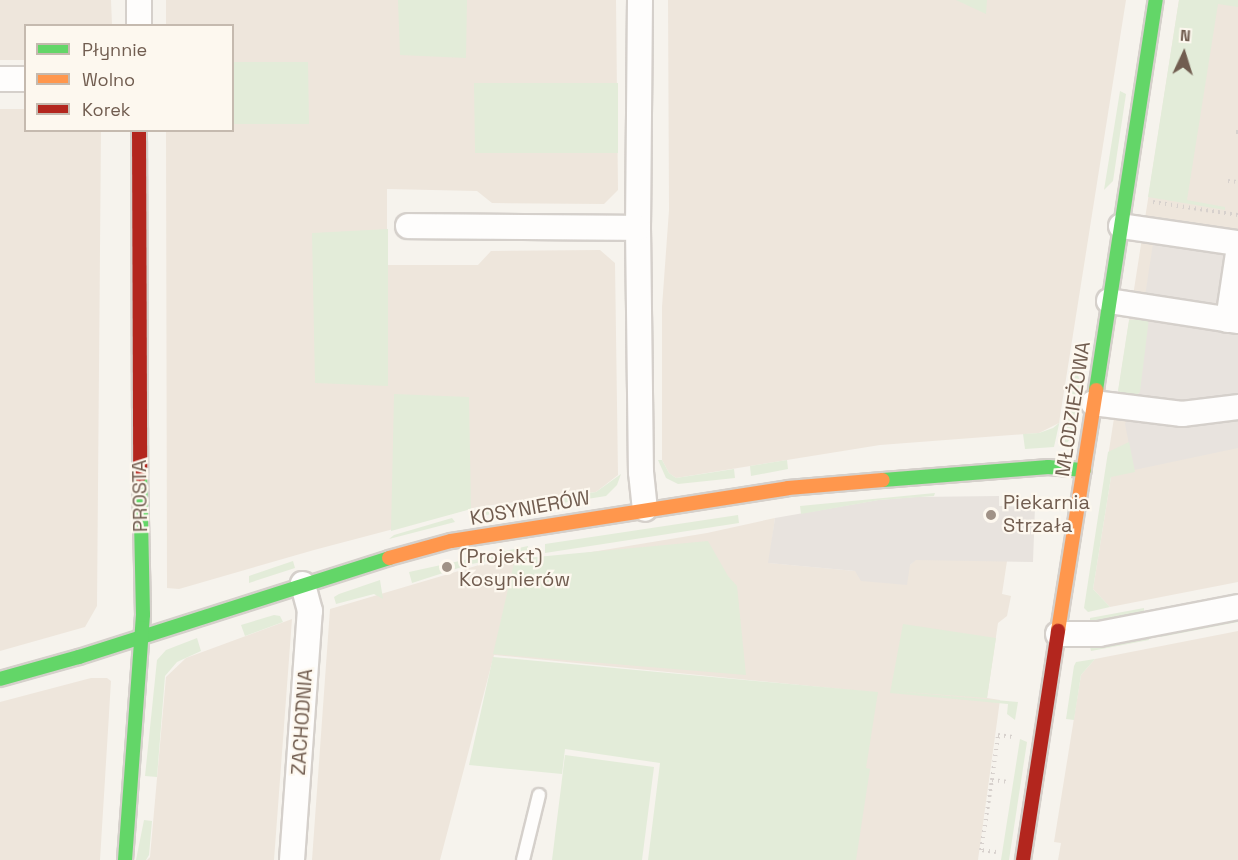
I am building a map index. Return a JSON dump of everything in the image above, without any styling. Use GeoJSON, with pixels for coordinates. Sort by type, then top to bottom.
{"type":"FeatureCollection","features":[{"type":"Feature","properties":{"kind":"street"},"geometry":{"type":"LineString","coordinates":[[139,0],[139,24]]}},
{"type":"Feature","properties":{"kind":"street"},"geometry":{"type":"LineString","coordinates":[[640,0],[641,472],[645,509]]}},
{"type":"Feature","properties":{"kind":"street","name":"MŁODZIEŻOWA"},"geometry":{"type":"LineString","coordinates":[[1023,860],[1155,0]]}},
{"type":"Feature","properties":{"kind":"street"},"geometry":{"type":"LineString","coordinates":[[0,79],[24,79]]}},
{"type":"Feature","properties":{"kind":"street","name":"PROSTA"},"geometry":{"type":"LineString","coordinates":[[125,860],[143,615],[138,388],[139,132]]}},
{"type":"Feature","properties":{"kind":"street"},"geometry":{"type":"LineString","coordinates":[[408,226],[639,228]]}},
{"type":"Feature","properties":{"kind":"street"},"geometry":{"type":"LineString","coordinates":[[1121,226],[1238,243]]}},
{"type":"Feature","properties":{"kind":"street"},"geometry":{"type":"LineString","coordinates":[[1109,301],[1233,321],[1238,253]]}},
{"type":"Feature","properties":{"kind":"street"},"geometry":{"type":"LineString","coordinates":[[1093,403],[1182,414],[1238,406]]}},
{"type":"Feature","properties":{"kind":"street","name":"KOSYNIERÓW"},"geometry":{"type":"LineString","coordinates":[[0,679],[140,637],[303,584],[452,541],[645,509],[825,484],[1048,467],[1084,470]]}},
{"type":"Feature","properties":{"kind":"street","name":"ZACHODNIA"},"geometry":{"type":"LineString","coordinates":[[292,860],[310,611],[303,584]]}},
{"type":"Feature","properties":{"kind":"street"},"geometry":{"type":"LineString","coordinates":[[1058,634],[1092,635],[1238,607]]}},
{"type":"Feature","properties":{"kind":"lane"},"geometry":{"type":"LineString","coordinates":[[523,860],[539,795]]}},
{"type":"Feature","properties":{"kind":"path"},"geometry":{"type":"LineString","coordinates":[[1228,181],[1238,182]]}},
{"type":"Feature","properties":{"kind":"path"},"geometry":{"type":"LineString","coordinates":[[1143,200],[1238,214]]}},
{"type":"Feature","properties":{"kind":"path"},"geometry":{"type":"LineString","coordinates":[[999,852],[981,850],[998,735],[1017,738]]}},
{"type":"Feature","properties":{"kind":"path"},"geometry":{"type":"LineString","coordinates":[[992,780],[1010,783]]}},
{"type":"Feature","properties":{"kind":"shaded area"},"geometry":{"type":"Polygon","coordinates":[[[0,0],[111,0],[112,24],[24,24],[24,60],[0,60],[0,0]]]}},
{"type":"Feature","properties":{"kind":"shaded area"},"geometry":{"type":"Polygon","coordinates":[[[166,0],[616,0],[618,190],[604,204],[492,203],[477,191],[387,189],[387,265],[478,265],[491,251],[600,250],[615,263],[618,475],[596,492],[477,507],[179,589],[167,588],[166,132],[234,132],[234,24],[166,24],[166,0]]]}},
{"type":"Feature","properties":{"kind":"shaded area"},"geometry":{"type":"Polygon","coordinates":[[[668,0],[1126,0],[1059,423],[1039,433],[880,445],[676,478],[669,473],[662,460],[662,307],[669,210],[668,0]]]}},
{"type":"Feature","properties":{"kind":"shaded area"},"geometry":{"type":"Polygon","coordinates":[[[1179,0],[1238,0],[1238,582],[1110,607],[1093,589],[1111,477],[1105,476],[1179,0]]]}},
{"type":"Feature","properties":{"kind":"shaded area"},"geometry":{"type":"Polygon","coordinates":[[[0,109],[24,109],[24,132],[101,132],[97,606],[85,627],[0,651],[0,109]]]}},
{"type":"Feature","properties":{"kind":"shaded area"},"geometry":{"type":"Polygon","coordinates":[[[1154,237],[1232,248],[1238,270],[1238,448],[1134,470],[1125,424],[1140,391],[1145,296],[1154,237]]]}},
{"type":"Feature","properties":{"kind":"shaded area"},"geometry":{"type":"Polygon","coordinates":[[[999,496],[999,506],[1035,507],[1033,562],[916,560],[910,565],[907,585],[861,581],[855,571],[768,563],[775,518],[878,500],[999,496]]]}},
{"type":"Feature","properties":{"kind":"shaded area"},"geometry":{"type":"Polygon","coordinates":[[[775,518],[769,563],[855,571],[910,565],[915,560],[923,559],[1007,561],[1002,594],[1011,596],[1007,616],[998,623],[987,698],[1000,700],[978,860],[846,860],[871,692],[494,655],[440,860],[312,860],[330,609],[479,565],[537,561],[707,533],[775,518]]]}},
{"type":"Feature","properties":{"kind":"shaded area"},"geometry":{"type":"Polygon","coordinates":[[[292,619],[274,860],[147,860],[150,857],[166,677],[186,658],[292,619]]]}},
{"type":"Feature","properties":{"kind":"shaded area"},"geometry":{"type":"Polygon","coordinates":[[[1238,631],[1238,860],[1058,860],[1061,843],[1054,842],[1081,675],[1095,659],[1238,631]]]}},
{"type":"Feature","properties":{"kind":"shaded area"},"geometry":{"type":"Polygon","coordinates":[[[91,678],[107,678],[111,681],[100,860],[0,860],[0,702],[91,678]]]}},
{"type":"Feature","properties":{"kind":"green space"},"geometry":{"type":"Polygon","coordinates":[[[398,0],[467,0],[466,58],[400,55],[398,0]]]}},
{"type":"Feature","properties":{"kind":"green space"},"geometry":{"type":"Polygon","coordinates":[[[956,0],[987,0],[986,14],[956,0]]]}},
{"type":"Feature","properties":{"kind":"green space"},"geometry":{"type":"Polygon","coordinates":[[[1179,0],[1238,0],[1238,7],[1218,4],[1187,200],[1225,207],[1225,210],[1148,197],[1179,0]]]}},
{"type":"Feature","properties":{"kind":"green space"},"geometry":{"type":"Polygon","coordinates":[[[234,62],[308,62],[309,124],[234,124],[234,62]]]}},
{"type":"Feature","properties":{"kind":"green space"},"geometry":{"type":"Polygon","coordinates":[[[474,83],[618,83],[618,153],[475,153],[474,83]]]}},
{"type":"Feature","properties":{"kind":"green space"},"geometry":{"type":"Polygon","coordinates":[[[1120,91],[1126,94],[1113,181],[1104,190],[1120,91]]]}},
{"type":"Feature","properties":{"kind":"green space"},"geometry":{"type":"Polygon","coordinates":[[[388,229],[388,386],[315,383],[312,233],[388,229]]]}},
{"type":"Feature","properties":{"kind":"green space"},"geometry":{"type":"Polygon","coordinates":[[[1149,318],[1140,392],[1134,397],[1125,396],[1118,391],[1129,320],[1149,318]]]}},
{"type":"Feature","properties":{"kind":"green space"},"geometry":{"type":"Polygon","coordinates":[[[1076,369],[1081,385],[1073,435],[1064,447],[1076,369]]]}},
{"type":"Feature","properties":{"kind":"green space"},"geometry":{"type":"Polygon","coordinates":[[[394,394],[469,397],[471,509],[391,531],[394,394]]]}},
{"type":"Feature","properties":{"kind":"green space"},"geometry":{"type":"Polygon","coordinates":[[[1061,415],[1054,447],[1025,449],[1023,434],[1039,433],[1053,428],[1059,423],[1061,415]]]}},
{"type":"Feature","properties":{"kind":"green space"},"geometry":{"type":"Polygon","coordinates":[[[1129,442],[1135,472],[1111,477],[1093,589],[1110,607],[1088,612],[1084,608],[1108,452],[1129,442]]]}},
{"type":"Feature","properties":{"kind":"green space"},"geometry":{"type":"Polygon","coordinates":[[[658,460],[662,460],[669,473],[676,478],[734,469],[735,478],[678,484],[666,478],[658,460]]]}},
{"type":"Feature","properties":{"kind":"green space"},"geometry":{"type":"Polygon","coordinates":[[[787,460],[788,469],[751,476],[750,466],[787,460]]]}},
{"type":"Feature","properties":{"kind":"green space"},"geometry":{"type":"Polygon","coordinates":[[[621,474],[617,485],[606,496],[474,517],[473,510],[596,492],[621,474]]]}},
{"type":"Feature","properties":{"kind":"green space"},"geometry":{"type":"Polygon","coordinates":[[[935,493],[934,496],[879,500],[801,514],[800,506],[935,493]]]}},
{"type":"Feature","properties":{"kind":"green space"},"geometry":{"type":"Polygon","coordinates":[[[738,515],[739,523],[545,553],[545,544],[738,515]]]}},
{"type":"Feature","properties":{"kind":"green space"},"geometry":{"type":"Polygon","coordinates":[[[452,518],[455,522],[389,539],[394,535],[452,518]]]}},
{"type":"Feature","properties":{"kind":"green space"},"geometry":{"type":"Polygon","coordinates":[[[708,541],[728,576],[737,586],[746,675],[493,654],[515,559],[708,541]]]}},
{"type":"Feature","properties":{"kind":"green space"},"geometry":{"type":"Polygon","coordinates":[[[528,546],[529,554],[471,564],[412,583],[409,572],[528,546]]]}},
{"type":"Feature","properties":{"kind":"green space"},"geometry":{"type":"Polygon","coordinates":[[[293,561],[295,568],[249,583],[249,576],[293,561]]]}},
{"type":"Feature","properties":{"kind":"green space"},"geometry":{"type":"Polygon","coordinates":[[[380,580],[383,599],[374,594],[336,604],[334,597],[339,594],[380,580]]]}},
{"type":"Feature","properties":{"kind":"green space"},"geometry":{"type":"Polygon","coordinates":[[[1144,608],[1144,612],[1090,622],[1090,618],[1144,608]]]}},
{"type":"Feature","properties":{"kind":"green space"},"geometry":{"type":"Polygon","coordinates":[[[274,615],[280,616],[283,622],[245,636],[241,625],[274,615]]]}},
{"type":"Feature","properties":{"kind":"green space"},"geometry":{"type":"Polygon","coordinates":[[[1238,619],[1238,622],[1161,637],[1160,634],[1238,619]]]}},
{"type":"Feature","properties":{"kind":"green space"},"geometry":{"type":"Polygon","coordinates":[[[903,624],[996,638],[987,698],[892,691],[1018,702],[1015,720],[1007,714],[1008,704],[890,693],[903,624]]]}},
{"type":"Feature","properties":{"kind":"green space"},"geometry":{"type":"Polygon","coordinates":[[[1148,636],[1149,640],[1091,651],[1090,647],[1148,636]]]}},
{"type":"Feature","properties":{"kind":"green space"},"geometry":{"type":"Polygon","coordinates":[[[197,638],[201,651],[177,662],[165,676],[157,777],[145,776],[157,660],[166,650],[197,638]]]}},
{"type":"Feature","properties":{"kind":"green space"},"geometry":{"type":"Polygon","coordinates":[[[493,657],[878,692],[866,768],[870,769],[856,860],[648,860],[660,763],[565,749],[562,774],[469,765],[493,657]]]}},
{"type":"Feature","properties":{"kind":"green space"},"geometry":{"type":"Polygon","coordinates":[[[1095,659],[1081,675],[1074,720],[1066,719],[1074,666],[1076,662],[1095,659]]]}},
{"type":"Feature","properties":{"kind":"green space"},"geometry":{"type":"Polygon","coordinates":[[[1020,739],[1027,742],[1009,860],[1001,860],[1020,739]]]}},
{"type":"Feature","properties":{"kind":"green space"},"geometry":{"type":"Polygon","coordinates":[[[565,755],[654,767],[642,860],[552,860],[565,755]]]}},
{"type":"Feature","properties":{"kind":"green space"},"geometry":{"type":"Polygon","coordinates":[[[144,820],[152,821],[149,855],[146,860],[136,860],[144,820]]]}},
{"type":"Feature","properties":{"kind":"traffic: fast"},"geometry":{"type":"LineString","coordinates":[[1096,390],[1156,0]]}},
{"type":"Feature","properties":{"kind":"traffic: fast"},"geometry":{"type":"LineString","coordinates":[[883,480],[1048,467],[1084,470]]}},
{"type":"Feature","properties":{"kind":"traffic: fast"},"geometry":{"type":"LineString","coordinates":[[125,860],[143,615],[140,475]]}},
{"type":"Feature","properties":{"kind":"traffic: fast"},"geometry":{"type":"LineString","coordinates":[[0,679],[79,657],[389,558]]}},
{"type":"Feature","properties":{"kind":"traffic: slow"},"geometry":{"type":"LineString","coordinates":[[1058,631],[1096,390]]}},
{"type":"Feature","properties":{"kind":"traffic: slow"},"geometry":{"type":"LineString","coordinates":[[389,558],[451,541],[788,488],[883,480]]}},
{"type":"Feature","properties":{"kind":"traffic: jam"},"geometry":{"type":"LineString","coordinates":[[139,132],[140,475]]}},
{"type":"Feature","properties":{"kind":"traffic: jam"},"geometry":{"type":"LineString","coordinates":[[1023,860],[1058,631]]}},
{"type":"Feature","properties":{"kind":"place","name":"Piekarnia Strzała"},"geometry":{"type":"Point","coordinates":[991,515]}},
{"type":"Feature","properties":{"kind":"place","name":"(Projekt) Kosynierów"},"geometry":{"type":"Point","coordinates":[447,567]}}]}
